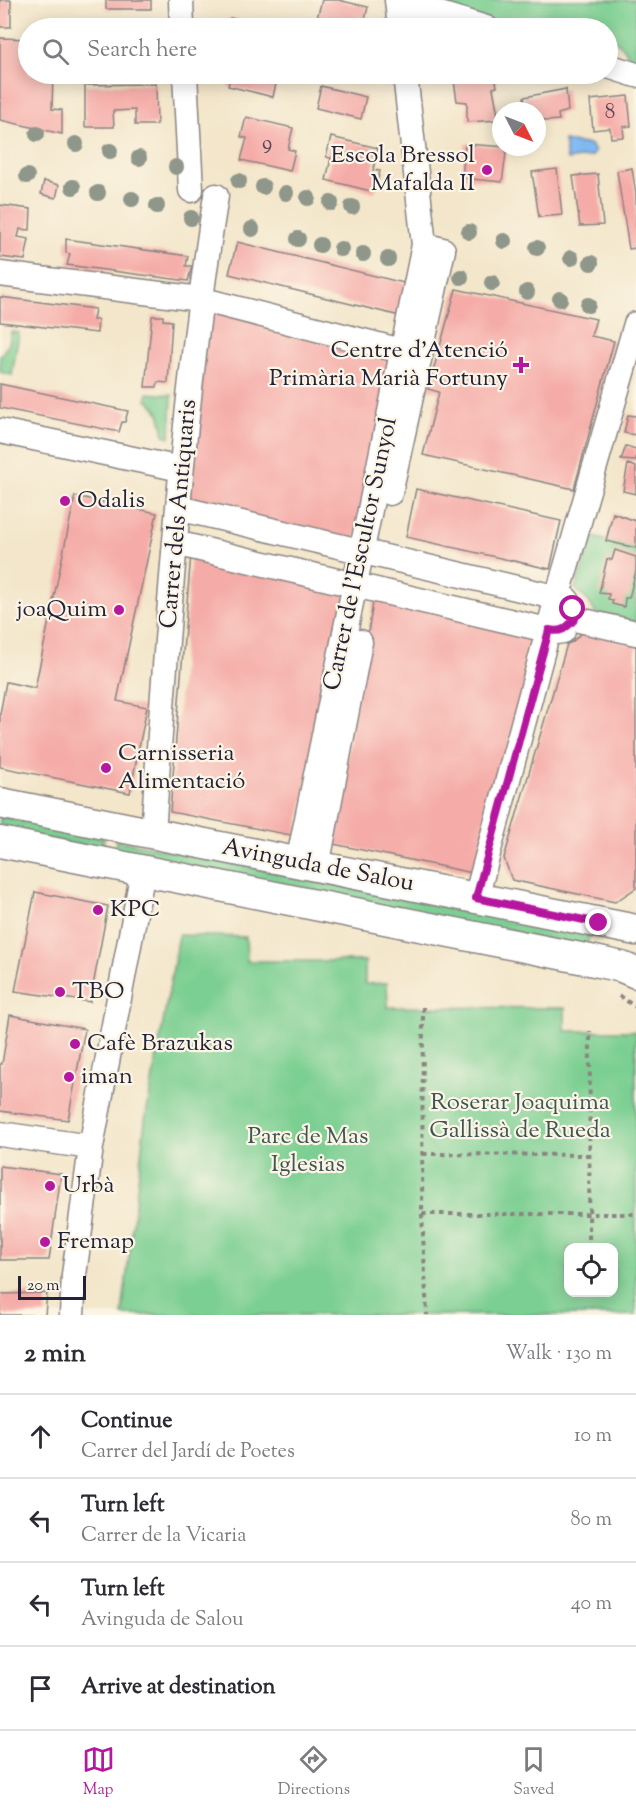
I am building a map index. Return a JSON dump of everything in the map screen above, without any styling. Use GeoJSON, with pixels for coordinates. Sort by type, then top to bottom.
{"type":"FeatureCollection","features":[{"type":"Feature","properties":{"kind":"main road","name":"Avinguda de Salou"},"geometry":{"type":"LineString","coordinates":[[0,803],[636,930]]}},
{"type":"Feature","properties":{"kind":"main road"},"geometry":{"type":"LineString","coordinates":[[0,842],[629,970]]}},
{"type":"Feature","properties":{"kind":"street"},"geometry":{"type":"LineString","coordinates":[[181,0],[182,18]]}},
{"type":"Feature","properties":{"kind":"street"},"geometry":{"type":"LineString","coordinates":[[399,18],[397,1],[453,18]]}},
{"type":"Feature","properties":{"kind":"street"},"geometry":{"type":"LineString","coordinates":[[618,69],[636,75]]}},
{"type":"Feature","properties":{"kind":"street"},"geometry":{"type":"LineString","coordinates":[[185,84],[191,190]]}},
{"type":"Feature","properties":{"kind":"street","name":"Carrer de l'Escultor Sunyol"},"geometry":{"type":"LineString","coordinates":[[307,865],[362,587],[434,248],[407,84]]}},
{"type":"Feature","properties":{"kind":"street","name":"Carrer dels Antiquaris"},"geometry":{"type":"LineString","coordinates":[[153,833],[181,469],[200,299],[216,196]]}},
{"type":"Feature","properties":{"kind":"street"},"geometry":{"type":"LineString","coordinates":[[0,274],[200,299],[411,352]]}},
{"type":"Feature","properties":{"kind":"street"},"geometry":{"type":"LineString","coordinates":[[476,898],[557,598],[636,324]]}},
{"type":"Feature","properties":{"kind":"street"},"geometry":{"type":"LineString","coordinates":[[0,431],[181,469]]}},
{"type":"Feature","properties":{"kind":"street"},"geometry":{"type":"LineString","coordinates":[[178,508],[567,600],[573,609],[575,619]]}},
{"type":"Feature","properties":{"kind":"street"},"geometry":{"type":"LineString","coordinates":[[175,543],[556,632],[564,630],[575,619]]}},
{"type":"Feature","properties":{"kind":"street"},"geometry":{"type":"LineString","coordinates":[[575,619],[636,633]]}},
{"type":"Feature","properties":{"kind":"street"},"geometry":{"type":"LineString","coordinates":[[72,1315],[74,1275],[91,1148],[143,871]]}},
{"type":"Feature","properties":{"kind":"street"},"geometry":{"type":"LineString","coordinates":[[0,1134],[91,1148]]}},
{"type":"Feature","properties":{"kind":"path"},"geometry":{"type":"LineString","coordinates":[[423,1007],[422,1214],[427,1315]]}},
{"type":"Feature","properties":{"kind":"path"},"geometry":{"type":"LineString","coordinates":[[589,1243],[590,1031]]}},
{"type":"Feature","properties":{"kind":"path"},"geometry":{"type":"LineString","coordinates":[[423,1154],[590,1155]]}},
{"type":"Feature","properties":{"kind":"path"},"geometry":{"type":"LineString","coordinates":[[422,1214],[636,1214]]}},
{"type":"Feature","properties":{"kind":"green space"},"geometry":{"type":"Polygon","coordinates":[[[420,0],[636,0],[636,65],[618,43],[618,18],[465,18],[419,5],[420,0]]]}},
{"type":"Feature","properties":{"kind":"green space"},"geometry":{"type":"Polygon","coordinates":[[[11,332],[19,333],[12,375],[0,372],[0,356],[9,344],[11,332]]]}},
{"type":"Feature","properties":{"kind":"green space"},"geometry":{"type":"Polygon","coordinates":[[[148,393],[172,395],[170,437],[164,435],[155,406],[146,400],[148,393]]]}},
{"type":"Feature","properties":{"kind":"green space"},"geometry":{"type":"Polygon","coordinates":[[[593,537],[636,548],[636,622],[595,613],[590,603],[575,588],[593,537]]]}},
{"type":"Feature","properties":{"kind":"green space"},"geometry":{"type":"Polygon","coordinates":[[[0,816],[104,838],[102,849],[0,830],[0,816]]]}},
{"type":"Feature","properties":{"kind":"green space"},"geometry":{"type":"Polygon","coordinates":[[[116,840],[590,933],[586,950],[115,852],[116,840]]]}},
{"type":"Feature","properties":{"kind":"green space","name":"Parc de Mas Iglesias"},"geometry":{"type":"Polygon","coordinates":[[[179,935],[246,937],[247,961],[365,961],[365,984],[387,983],[388,1007],[565,1008],[565,1031],[636,1031],[636,1315],[122,1315],[145,1121],[179,935]]]}},
{"type":"Feature","properties":{"kind":"water"},"geometry":{"type":"Polygon","coordinates":[[[564,141],[591,145],[595,152],[592,156],[567,160],[564,141]]]}},
{"type":"Feature","properties":{"kind":"building"},"geometry":{"type":"Polygon","coordinates":[[[0,0],[11,0],[11,27],[0,27],[0,0]]]}},
{"type":"Feature","properties":{"kind":"building"},"geometry":{"type":"Polygon","coordinates":[[[106,0],[151,0],[151,9],[106,9],[106,0]]]}},
{"type":"Feature","properties":{"kind":"building"},"geometry":{"type":"Polygon","coordinates":[[[322,0],[338,0],[368,7],[365,18],[317,18],[322,0]]]}},
{"type":"Feature","properties":{"kind":"building"},"geometry":{"type":"Polygon","coordinates":[[[0,38],[18,39],[18,84],[53,84],[52,109],[62,110],[62,134],[0,120],[0,38]]]}},
{"type":"Feature","properties":{"kind":"building"},"geometry":{"type":"Polygon","coordinates":[[[156,84],[157,125],[135,125],[135,110],[113,111],[114,127],[85,127],[85,85],[156,84]]]}},
{"type":"Feature","properties":{"kind":"building"},"geometry":{"type":"Polygon","coordinates":[[[228,84],[276,84],[273,97],[228,86],[228,84]]]}},
{"type":"Feature","properties":{"kind":"building"},"geometry":{"type":"Polygon","coordinates":[[[454,84],[497,84],[497,87],[493,88],[496,102],[492,102],[492,120],[467,122],[467,102],[457,101],[454,84]]]}},
{"type":"Feature","properties":{"kind":"building"},"geometry":{"type":"Polygon","coordinates":[[[321,86],[366,97],[361,119],[316,108],[321,86]]]}},
{"type":"Feature","properties":{"kind":"building"},"geometry":{"type":"Polygon","coordinates":[[[566,89],[568,111],[558,114],[559,120],[546,121],[546,102],[525,102],[524,97],[566,89]]]}},
{"type":"Feature","properties":{"kind":"building"},"geometry":{"type":"Polygon","coordinates":[[[628,96],[631,126],[623,127],[624,137],[611,138],[610,128],[593,130],[590,100],[628,96]]]}},
{"type":"Feature","properties":{"kind":"building"},"geometry":{"type":"Polygon","coordinates":[[[246,117],[293,128],[288,149],[295,151],[290,171],[241,160],[247,138],[241,137],[246,117]]]}},
{"type":"Feature","properties":{"kind":"building"},"geometry":{"type":"Polygon","coordinates":[[[331,137],[378,148],[373,170],[380,171],[375,192],[326,180],[331,158],[326,157],[331,137]]]}},
{"type":"Feature","properties":{"kind":"building"},"geometry":{"type":"Polygon","coordinates":[[[465,144],[492,146],[492,156],[506,156],[502,182],[462,178],[465,144]]]}},
{"type":"Feature","properties":{"kind":"building"},"geometry":{"type":"Polygon","coordinates":[[[632,168],[636,195],[636,248],[629,249],[617,171],[632,168]]]}},
{"type":"Feature","properties":{"kind":"building"},"geometry":{"type":"Polygon","coordinates":[[[557,169],[562,215],[539,217],[532,172],[557,169]]]}},
{"type":"Feature","properties":{"kind":"building"},"geometry":{"type":"Polygon","coordinates":[[[598,174],[603,225],[580,226],[573,176],[598,174]]]}},
{"type":"Feature","properties":{"kind":"building"},"geometry":{"type":"Polygon","coordinates":[[[44,181],[59,185],[56,198],[41,194],[44,181]]]}},
{"type":"Feature","properties":{"kind":"building"},"geometry":{"type":"Polygon","coordinates":[[[0,205],[31,209],[30,230],[20,229],[18,237],[29,239],[25,260],[0,257],[0,205]]]}},
{"type":"Feature","properties":{"kind":"building"},"geometry":{"type":"Polygon","coordinates":[[[66,239],[188,256],[186,266],[192,266],[188,281],[67,265],[70,254],[66,253],[66,239]]]}},
{"type":"Feature","properties":{"kind":"building"},"geometry":{"type":"Polygon","coordinates":[[[237,242],[408,284],[400,316],[229,274],[237,242]]]}},
{"type":"Feature","properties":{"kind":"building","name":"Centre d'Atenció Primària Marià Fortuny"},"geometry":{"type":"Polygon","coordinates":[[[456,289],[596,319],[591,336],[614,341],[574,489],[423,455],[439,392],[428,389],[456,289]]]}},
{"type":"Feature","properties":{"kind":"building"},"geometry":{"type":"Polygon","coordinates":[[[0,297],[95,309],[93,320],[98,320],[97,333],[0,322],[0,297]]]}},
{"type":"Feature","properties":{"kind":"building"},"geometry":{"type":"Polygon","coordinates":[[[206,308],[394,356],[355,543],[186,503],[206,308]]]}},
{"type":"Feature","properties":{"kind":"building"},"geometry":{"type":"Polygon","coordinates":[[[152,316],[163,316],[163,320],[172,321],[168,383],[158,382],[157,387],[145,387],[152,316]]]}},
{"type":"Feature","properties":{"kind":"building"},"geometry":{"type":"Polygon","coordinates":[[[0,384],[128,411],[119,432],[0,408],[0,384]]]}},
{"type":"Feature","properties":{"kind":"building"},"geometry":{"type":"Polygon","coordinates":[[[628,415],[636,416],[636,435],[624,433],[628,415]]]}},
{"type":"Feature","properties":{"kind":"building"},"geometry":{"type":"Polygon","coordinates":[[[626,446],[636,449],[636,461],[621,460],[626,446]]]}},
{"type":"Feature","properties":{"kind":"building"},"geometry":{"type":"Polygon","coordinates":[[[628,464],[636,467],[636,494],[623,491],[628,464]]]}},
{"type":"Feature","properties":{"kind":"building"},"geometry":{"type":"Polygon","coordinates":[[[416,489],[561,521],[550,569],[406,537],[416,489]]]}},
{"type":"Feature","properties":{"kind":"building"},"geometry":{"type":"Polygon","coordinates":[[[75,496],[157,513],[117,701],[147,707],[130,793],[0,767],[0,714],[6,682],[35,688],[75,496]]]}},
{"type":"Feature","properties":{"kind":"building"},"geometry":{"type":"Polygon","coordinates":[[[613,513],[636,521],[636,548],[606,541],[613,513]]]}},
{"type":"Feature","properties":{"kind":"building"},"geometry":{"type":"Polygon","coordinates":[[[615,550],[636,557],[636,571],[629,598],[625,598],[624,607],[612,604],[613,600],[608,599],[609,594],[599,593],[607,559],[612,560],[615,550]]]}},
{"type":"Feature","properties":{"kind":"building"},"geometry":{"type":"Polygon","coordinates":[[[191,554],[347,591],[296,836],[170,812],[191,554]]]}},
{"type":"Feature","properties":{"kind":"building"},"geometry":{"type":"Polygon","coordinates":[[[374,597],[540,634],[473,873],[333,844],[374,597]]]}},
{"type":"Feature","properties":{"kind":"building"},"geometry":{"type":"Polygon","coordinates":[[[583,632],[636,646],[636,888],[615,902],[512,880],[504,858],[567,644],[583,632]]]}},
{"type":"Feature","properties":{"kind":"building"},"geometry":{"type":"Polygon","coordinates":[[[35,892],[108,906],[90,1002],[15,991],[35,892]]]}},
{"type":"Feature","properties":{"kind":"building"},"geometry":{"type":"Polygon","coordinates":[[[10,1015],[85,1029],[68,1120],[0,1111],[0,1064],[2,1064],[10,1015]]]}},
{"type":"Feature","properties":{"kind":"building"},"geometry":{"type":"Polygon","coordinates":[[[0,1166],[61,1174],[49,1260],[0,1260],[0,1166]]]}},
{"type":"Feature","properties":{"kind":"building"},"geometry":{"type":"Polygon","coordinates":[[[47,1293],[45,1315],[0,1315],[0,1294],[47,1293]]]}},
{"type":"Feature","properties":{"kind":"place","name":"Escola Bressol Mafalda II"},"geometry":{"type":"Point","coordinates":[487,170]}},
{"type":"Feature","properties":{"kind":"place","name":"Centre d'Atenció Primària Marià Fortuny"},"geometry":{"type":"Point","coordinates":[521,365]}},
{"type":"Feature","properties":{"kind":"place","name":"Odalis"},"geometry":{"type":"Point","coordinates":[65,501]}},
{"type":"Feature","properties":{"kind":"place","name":"joaQuim"},"geometry":{"type":"Point","coordinates":[119,610]}},
{"type":"Feature","properties":{"kind":"place","name":"Carnisseria Alimentació"},"geometry":{"type":"Point","coordinates":[106,768]}},
{"type":"Feature","properties":{"kind":"place","name":"KPC"},"geometry":{"type":"Point","coordinates":[98,910]}},
{"type":"Feature","properties":{"kind":"place","name":"TBO"},"geometry":{"type":"Point","coordinates":[60,992]}},
{"type":"Feature","properties":{"kind":"place","name":"Cafè Brazukas"},"geometry":{"type":"Point","coordinates":[75,1044]}},
{"type":"Feature","properties":{"kind":"place","name":"iman"},"geometry":{"type":"Point","coordinates":[69,1077]}},
{"type":"Feature","properties":{"kind":"place","name":"Urbà"},"geometry":{"type":"Point","coordinates":[50,1186]}},
{"type":"Feature","properties":{"kind":"place","name":"Fremap"},"geometry":{"type":"Point","coordinates":[45,1242]}},
{"type":"Feature","properties":{"kind":"route"},"geometry":{"type":"LineString","coordinates":[[573,609],[575,619],[564,630],[556,632],[549,630],[476,898],[599,923]]}},
{"type":"Feature","properties":{"kind":"park label","name":"Roserar Joaquima Gallissà de Rueda"},"geometry":{"type":"Point","coordinates":[520,1117]}}]}
